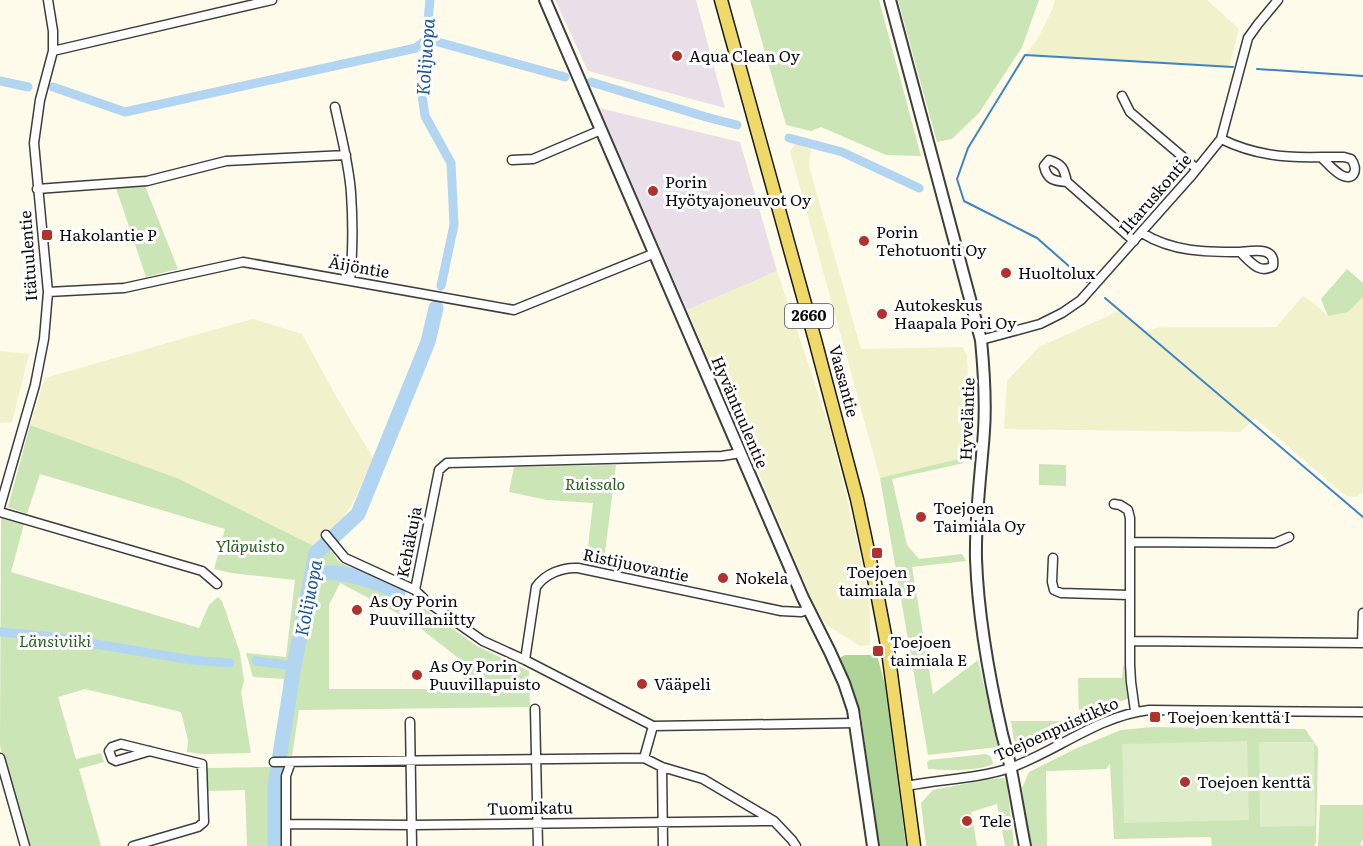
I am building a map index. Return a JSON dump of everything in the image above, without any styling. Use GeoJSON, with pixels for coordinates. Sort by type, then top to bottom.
{"type":"FeatureCollection","features":[{"type":"Feature","properties":{"kind":"main road","name":"Vaasantie"},"geometry":{"type":"LineString","coordinates":[[721,0],[843,442],[868,546],[888,651],[906,786]]}},
{"type":"Feature","properties":{"kind":"main road","name":"2660"},"geometry":{"type":"LineString","coordinates":[[906,786],[914,846]]}},
{"type":"Feature","properties":{"kind":"street","name":"Itätuulentie"},"geometry":{"type":"LineString","coordinates":[[0,510],[35,385],[44,339],[48,292],[34,143],[40,100],[53,51],[54,31],[48,0]]}},
{"type":"Feature","properties":{"kind":"street"},"geometry":{"type":"LineString","coordinates":[[53,51],[272,0]]}},
{"type":"Feature","properties":{"kind":"street","name":"Hyväntuulentie"},"geometry":{"type":"LineString","coordinates":[[545,0],[809,609],[844,683],[854,710],[873,846]]}},
{"type":"Feature","properties":{"kind":"street","name":"Hyveläntie"},"geometry":{"type":"LineString","coordinates":[[890,0],[981,340],[985,389],[984,429],[976,522],[980,607],[987,657],[1025,846]]}},
{"type":"Feature","properties":{"kind":"street","name":"Iltaruskontie"},"geometry":{"type":"LineString","coordinates":[[981,340],[1040,324],[1062,313],[1080,300],[1142,232],[1221,139],[1248,38],[1278,0]]}},
{"type":"Feature","properties":{"kind":"street"},"geometry":{"type":"LineString","coordinates":[[1122,96],[1130,112],[1197,169]]}},
{"type":"Feature","properties":{"kind":"street"},"geometry":{"type":"LineString","coordinates":[[335,107],[346,155],[351,192],[353,248],[350,281]]}},
{"type":"Feature","properties":{"kind":"street"},"geometry":{"type":"LineString","coordinates":[[512,160],[533,159],[601,130]]}},
{"type":"Feature","properties":{"kind":"street"},"geometry":{"type":"LineString","coordinates":[[1221,139],[1267,155],[1293,158],[1321,157]]}},
{"type":"Feature","properties":{"kind":"street"},"geometry":{"type":"LineString","coordinates":[[37,189],[147,180],[226,161],[346,155]]}},
{"type":"Feature","properties":{"kind":"street"},"geometry":{"type":"LineString","coordinates":[[1067,182],[1134,241]]}},
{"type":"Feature","properties":{"kind":"street"},"geometry":{"type":"LineString","coordinates":[[1142,232],[1151,238],[1180,248],[1201,252],[1240,252]]}},
{"type":"Feature","properties":{"kind":"street","name":"Äijöntie"},"geometry":{"type":"LineString","coordinates":[[48,292],[124,288],[243,262],[514,310],[655,253]]}},
{"type":"Feature","properties":{"kind":"street","name":"Kehäkuja"},"geometry":{"type":"LineString","coordinates":[[741,453],[722,456],[447,463],[439,470],[415,590],[426,601],[483,641],[653,726],[856,723]]}},
{"type":"Feature","properties":{"kind":"street"},"geometry":{"type":"LineString","coordinates":[[1114,504],[1128,510],[1130,518],[1131,682],[1136,711]]}},
{"type":"Feature","properties":{"kind":"street"},"geometry":{"type":"LineString","coordinates":[[0,510],[202,571],[217,584]]}},
{"type":"Feature","properties":{"kind":"street"},"geometry":{"type":"LineString","coordinates":[[326,535],[345,558],[415,590]]}},
{"type":"Feature","properties":{"kind":"street"},"geometry":{"type":"LineString","coordinates":[[1131,542],[1275,543],[1288,537]]}},
{"type":"Feature","properties":{"kind":"street"},"geometry":{"type":"LineString","coordinates":[[1053,558],[1054,590],[1061,593],[1129,595]]}},
{"type":"Feature","properties":{"kind":"street","name":"Ristijuovantie"},"geometry":{"type":"LineString","coordinates":[[525,660],[536,587],[541,579],[567,567],[781,611],[801,612],[809,609]]}},
{"type":"Feature","properties":{"kind":"street"},"geometry":{"type":"LineString","coordinates":[[1130,641],[1362,643],[1363,613]]}},
{"type":"Feature","properties":{"kind":"street"},"geometry":{"type":"LineString","coordinates":[[536,709],[538,846]]}},
{"type":"Feature","properties":{"kind":"street","name":"Toejoenpuistikko"},"geometry":{"type":"LineString","coordinates":[[906,786],[1011,768],[1108,720],[1136,711],[1363,712]]}},
{"type":"Feature","properties":{"kind":"street"},"geometry":{"type":"LineString","coordinates":[[410,722],[412,846]]}},
{"type":"Feature","properties":{"kind":"street"},"geometry":{"type":"LineString","coordinates":[[644,758],[653,726]]}},
{"type":"Feature","properties":{"kind":"street"},"geometry":{"type":"LineString","coordinates":[[133,846],[198,827],[204,822],[202,764],[150,751]]}},
{"type":"Feature","properties":{"kind":"street"},"geometry":{"type":"LineString","coordinates":[[0,758],[26,846]]}},
{"type":"Feature","properties":{"kind":"street"},"geometry":{"type":"LineString","coordinates":[[274,762],[644,758],[662,767],[703,779],[774,821],[796,846]]}},
{"type":"Feature","properties":{"kind":"street"},"geometry":{"type":"LineString","coordinates":[[286,846],[286,776],[289,762]]}},
{"type":"Feature","properties":{"kind":"street"},"geometry":{"type":"LineString","coordinates":[[662,767],[663,846]]}},
{"type":"Feature","properties":{"kind":"street","name":"Tuomikatu"},"geometry":{"type":"LineString","coordinates":[[287,824],[774,821]]}},
{"type":"Feature","properties":{"kind":"shaded area"},"geometry":{"type":"Polygon","coordinates":[[[555,0],[696,0],[725,108],[588,71],[555,0]]]}},
{"type":"Feature","properties":{"kind":"shaded area"},"geometry":{"type":"Polygon","coordinates":[[[599,108],[740,142],[777,271],[687,310],[599,108]]]}},
{"type":"Feature","properties":{"kind":"green space"},"geometry":{"type":"Polygon","coordinates":[[[750,0],[879,0],[921,156],[886,155],[821,127],[811,131],[786,125],[750,0]]]}},
{"type":"Feature","properties":{"kind":"green space"},"geometry":{"type":"Polygon","coordinates":[[[898,0],[1039,0],[1022,47],[979,113],[952,139],[937,142],[898,0]]]}},
{"type":"Feature","properties":{"kind":"green space"},"geometry":{"type":"Polygon","coordinates":[[[1055,0],[1207,0],[1239,29],[1229,67],[1025,55],[1038,38],[1055,0]]]}},
{"type":"Feature","properties":{"kind":"green space"},"geometry":{"type":"Polygon","coordinates":[[[796,143],[811,148],[809,166],[861,349],[962,347],[967,355],[968,377],[962,458],[880,478],[790,151],[796,143]]]}},
{"type":"Feature","properties":{"kind":"green space"},"geometry":{"type":"Polygon","coordinates":[[[145,186],[178,269],[146,277],[116,188],[145,186]]]}},
{"type":"Feature","properties":{"kind":"green space"},"geometry":{"type":"Polygon","coordinates":[[[1347,269],[1363,283],[1363,297],[1348,312],[1328,316],[1321,299],[1347,269]]]}},
{"type":"Feature","properties":{"kind":"green space"},"geometry":{"type":"Polygon","coordinates":[[[777,271],[830,429],[856,536],[870,608],[870,645],[860,646],[825,624],[812,600],[687,310],[777,271]]]}},
{"type":"Feature","properties":{"kind":"green space"},"geometry":{"type":"Polygon","coordinates":[[[1303,296],[1328,316],[1348,312],[1363,297],[1363,491],[1357,497],[1346,496],[1255,418],[1240,432],[1004,429],[1007,381],[1039,347],[1119,311],[1145,331],[1161,327],[1276,327],[1303,296]]]}},
{"type":"Feature","properties":{"kind":"green space"},"geometry":{"type":"Polygon","coordinates":[[[253,319],[302,334],[373,458],[352,504],[342,519],[314,546],[177,478],[30,425],[45,378],[253,319]]]}},
{"type":"Feature","properties":{"kind":"green space"},"geometry":{"type":"Polygon","coordinates":[[[0,351],[29,354],[12,422],[0,423],[0,351]]]}},
{"type":"Feature","properties":{"kind":"green space","name":"Yläpuisto"},"geometry":{"type":"Polygon","coordinates":[[[30,425],[177,478],[314,546],[322,539],[339,562],[405,593],[399,614],[340,583],[329,605],[329,689],[465,689],[462,661],[415,624],[419,605],[477,646],[529,671],[530,707],[299,710],[292,756],[277,754],[284,679],[253,677],[246,653],[286,657],[295,580],[214,569],[225,529],[40,474],[27,514],[8,507],[30,425]]]}},
{"type":"Feature","properties":{"kind":"green space"},"geometry":{"type":"Polygon","coordinates":[[[962,458],[964,463],[892,479],[907,545],[919,559],[962,554],[966,561],[912,567],[933,694],[978,660],[998,747],[928,755],[880,478],[962,458]]]}},
{"type":"Feature","properties":{"kind":"green space"},"geometry":{"type":"Polygon","coordinates":[[[1039,464],[1066,465],[1066,486],[1039,485],[1039,464]]]}},
{"type":"Feature","properties":{"kind":"green space","name":"Ruissalo"},"geometry":{"type":"Polygon","coordinates":[[[616,465],[603,568],[586,565],[593,503],[547,500],[509,492],[514,467],[616,465]]]}},
{"type":"Feature","properties":{"kind":"green space","name":"Länsiviiki"},"geometry":{"type":"Polygon","coordinates":[[[1,516],[24,524],[11,572],[199,628],[209,605],[218,597],[222,601],[240,653],[244,681],[241,692],[251,753],[187,752],[188,740],[181,712],[85,689],[58,697],[76,759],[101,753],[104,762],[79,769],[101,846],[29,846],[0,746],[1,516]]]}},
{"type":"Feature","properties":{"kind":"green space"},"geometry":{"type":"Polygon","coordinates":[[[845,655],[877,655],[885,685],[906,846],[878,846],[861,714],[839,661],[845,655]]]}},
{"type":"Feature","properties":{"kind":"green space"},"geometry":{"type":"Polygon","coordinates":[[[1123,666],[1125,666],[1128,698],[1079,720],[1078,678],[1122,678],[1123,666]]]}},
{"type":"Feature","properties":{"kind":"green space"},"geometry":{"type":"Polygon","coordinates":[[[1011,721],[1077,721],[1020,746],[1014,740],[1011,721]]]}},
{"type":"Feature","properties":{"kind":"green space"},"geometry":{"type":"Polygon","coordinates":[[[1152,727],[1305,729],[1318,748],[1316,842],[1314,846],[1212,846],[1211,837],[1114,839],[1110,764],[1106,769],[1046,771],[1047,846],[1030,846],[1022,788],[1029,772],[1077,748],[1121,730],[1152,727]]]}},
{"type":"Feature","properties":{"kind":"green space","name":"Toejoen kenttä"},"geometry":{"type":"Polygon","coordinates":[[[1247,741],[1249,820],[1124,823],[1122,744],[1247,741]]]}},
{"type":"Feature","properties":{"kind":"green space"},"geometry":{"type":"Polygon","coordinates":[[[1259,742],[1314,742],[1315,826],[1260,827],[1259,742]]]}},
{"type":"Feature","properties":{"kind":"green space"},"geometry":{"type":"Polygon","coordinates":[[[986,754],[991,757],[993,764],[986,767],[952,770],[928,769],[929,760],[986,754]]]}},
{"type":"Feature","properties":{"kind":"green space"},"geometry":{"type":"Polygon","coordinates":[[[282,767],[280,775],[281,846],[247,846],[245,790],[207,791],[207,768],[282,767]]]}},
{"type":"Feature","properties":{"kind":"green space"},"geometry":{"type":"Polygon","coordinates":[[[1004,778],[1007,784],[1014,846],[1005,846],[997,804],[971,812],[977,846],[926,846],[921,803],[933,790],[1004,778]]]}},
{"type":"Feature","properties":{"kind":"green space"},"geometry":{"type":"Polygon","coordinates":[[[1320,805],[1363,805],[1363,839],[1360,844],[1363,846],[1318,846],[1320,805]]]}},
{"type":"Feature","properties":{"kind":"waterway","name":"Kolijuopa"},"geometry":{"type":"LineString","coordinates":[[430,0],[421,89],[425,116],[451,163],[454,225],[441,286]]}},
{"type":"Feature","properties":{"kind":"waterway"},"geometry":{"type":"LineString","coordinates":[[53,87],[125,112],[416,48],[427,39],[565,77]]}},
{"type":"Feature","properties":{"kind":"waterway"},"geometry":{"type":"LineString","coordinates":[[1087,282],[1037,238],[964,201],[957,179],[968,148],[1025,55],[1233,67]]}},
{"type":"Feature","properties":{"kind":"waterway"},"geometry":{"type":"LineString","coordinates":[[1257,69],[1363,76]]}},
{"type":"Feature","properties":{"kind":"waterway"},"geometry":{"type":"LineString","coordinates":[[0,81],[28,87]]}},
{"type":"Feature","properties":{"kind":"waterway","name":"Kolijuopa"},"geometry":{"type":"LineString","coordinates":[[591,82],[737,125]]}},
{"type":"Feature","properties":{"kind":"waterway","name":"Kolijuopa"},"geometry":{"type":"LineString","coordinates":[[789,138],[842,152],[919,188]]}},
{"type":"Feature","properties":{"kind":"waterway"},"geometry":{"type":"LineString","coordinates":[[1105,298],[1363,517]]}},
{"type":"Feature","properties":{"kind":"waterway","name":"Kolijuopa"},"geometry":{"type":"LineString","coordinates":[[275,846],[275,786],[294,666],[316,553],[358,514],[428,342],[436,308]]}},
{"type":"Feature","properties":{"kind":"waterway"},"geometry":{"type":"LineString","coordinates":[[311,576],[324,573],[343,574],[398,592]]}},
{"type":"Feature","properties":{"kind":"waterway"},"geometry":{"type":"LineString","coordinates":[[0,632],[47,636],[192,660],[230,663]]}},
{"type":"Feature","properties":{"kind":"waterway"},"geometry":{"type":"LineString","coordinates":[[256,661],[294,666]]}},
{"type":"Feature","properties":{"kind":"place","name":"Aqua Clean Oy"},"geometry":{"type":"Point","coordinates":[677,56]}},
{"type":"Feature","properties":{"kind":"place","name":"Porin Hyötyajoneuvot Oy"},"geometry":{"type":"Point","coordinates":[653,191]}},
{"type":"Feature","properties":{"kind":"place","name":"Hakolantie P"},"geometry":{"type":"Point","coordinates":[47,235]}},
{"type":"Feature","properties":{"kind":"place","name":"Porin Tehotuonti Oy"},"geometry":{"type":"Point","coordinates":[864,241]}},
{"type":"Feature","properties":{"kind":"place","name":"Huoltolux"},"geometry":{"type":"Point","coordinates":[1006,273]}},
{"type":"Feature","properties":{"kind":"place","name":"Autokeskus Haapala Pori Oy"},"geometry":{"type":"Point","coordinates":[882,314]}},
{"type":"Feature","properties":{"kind":"place","name":"Toejoen Taimiala Oy"},"geometry":{"type":"Point","coordinates":[921,517]}},
{"type":"Feature","properties":{"kind":"place","name":"Toejoen taimiala P"},"geometry":{"type":"Point","coordinates":[877,553]}},
{"type":"Feature","properties":{"kind":"place","name":"Nokela"},"geometry":{"type":"Point","coordinates":[723,578]}},
{"type":"Feature","properties":{"kind":"place","name":"As Oy Porin Puuvillaniitty"},"geometry":{"type":"Point","coordinates":[357,610]}},
{"type":"Feature","properties":{"kind":"place","name":"Toejoen taimiala E"},"geometry":{"type":"Point","coordinates":[878,651]}},
{"type":"Feature","properties":{"kind":"place","name":"As Oy Porin Puuvillapuisto"},"geometry":{"type":"Point","coordinates":[417,675]}},
{"type":"Feature","properties":{"kind":"place","name":"Vääpeli"},"geometry":{"type":"Point","coordinates":[642,684]}},
{"type":"Feature","properties":{"kind":"place","name":"Toejoen kenttä I"},"geometry":{"type":"Point","coordinates":[1155,717]}},
{"type":"Feature","properties":{"kind":"place","name":"Toejoen kenttä"},"geometry":{"type":"Point","coordinates":[1185,782]}},
{"type":"Feature","properties":{"kind":"place","name":"Tele"},"geometry":{"type":"Point","coordinates":[967,821]}}]}
